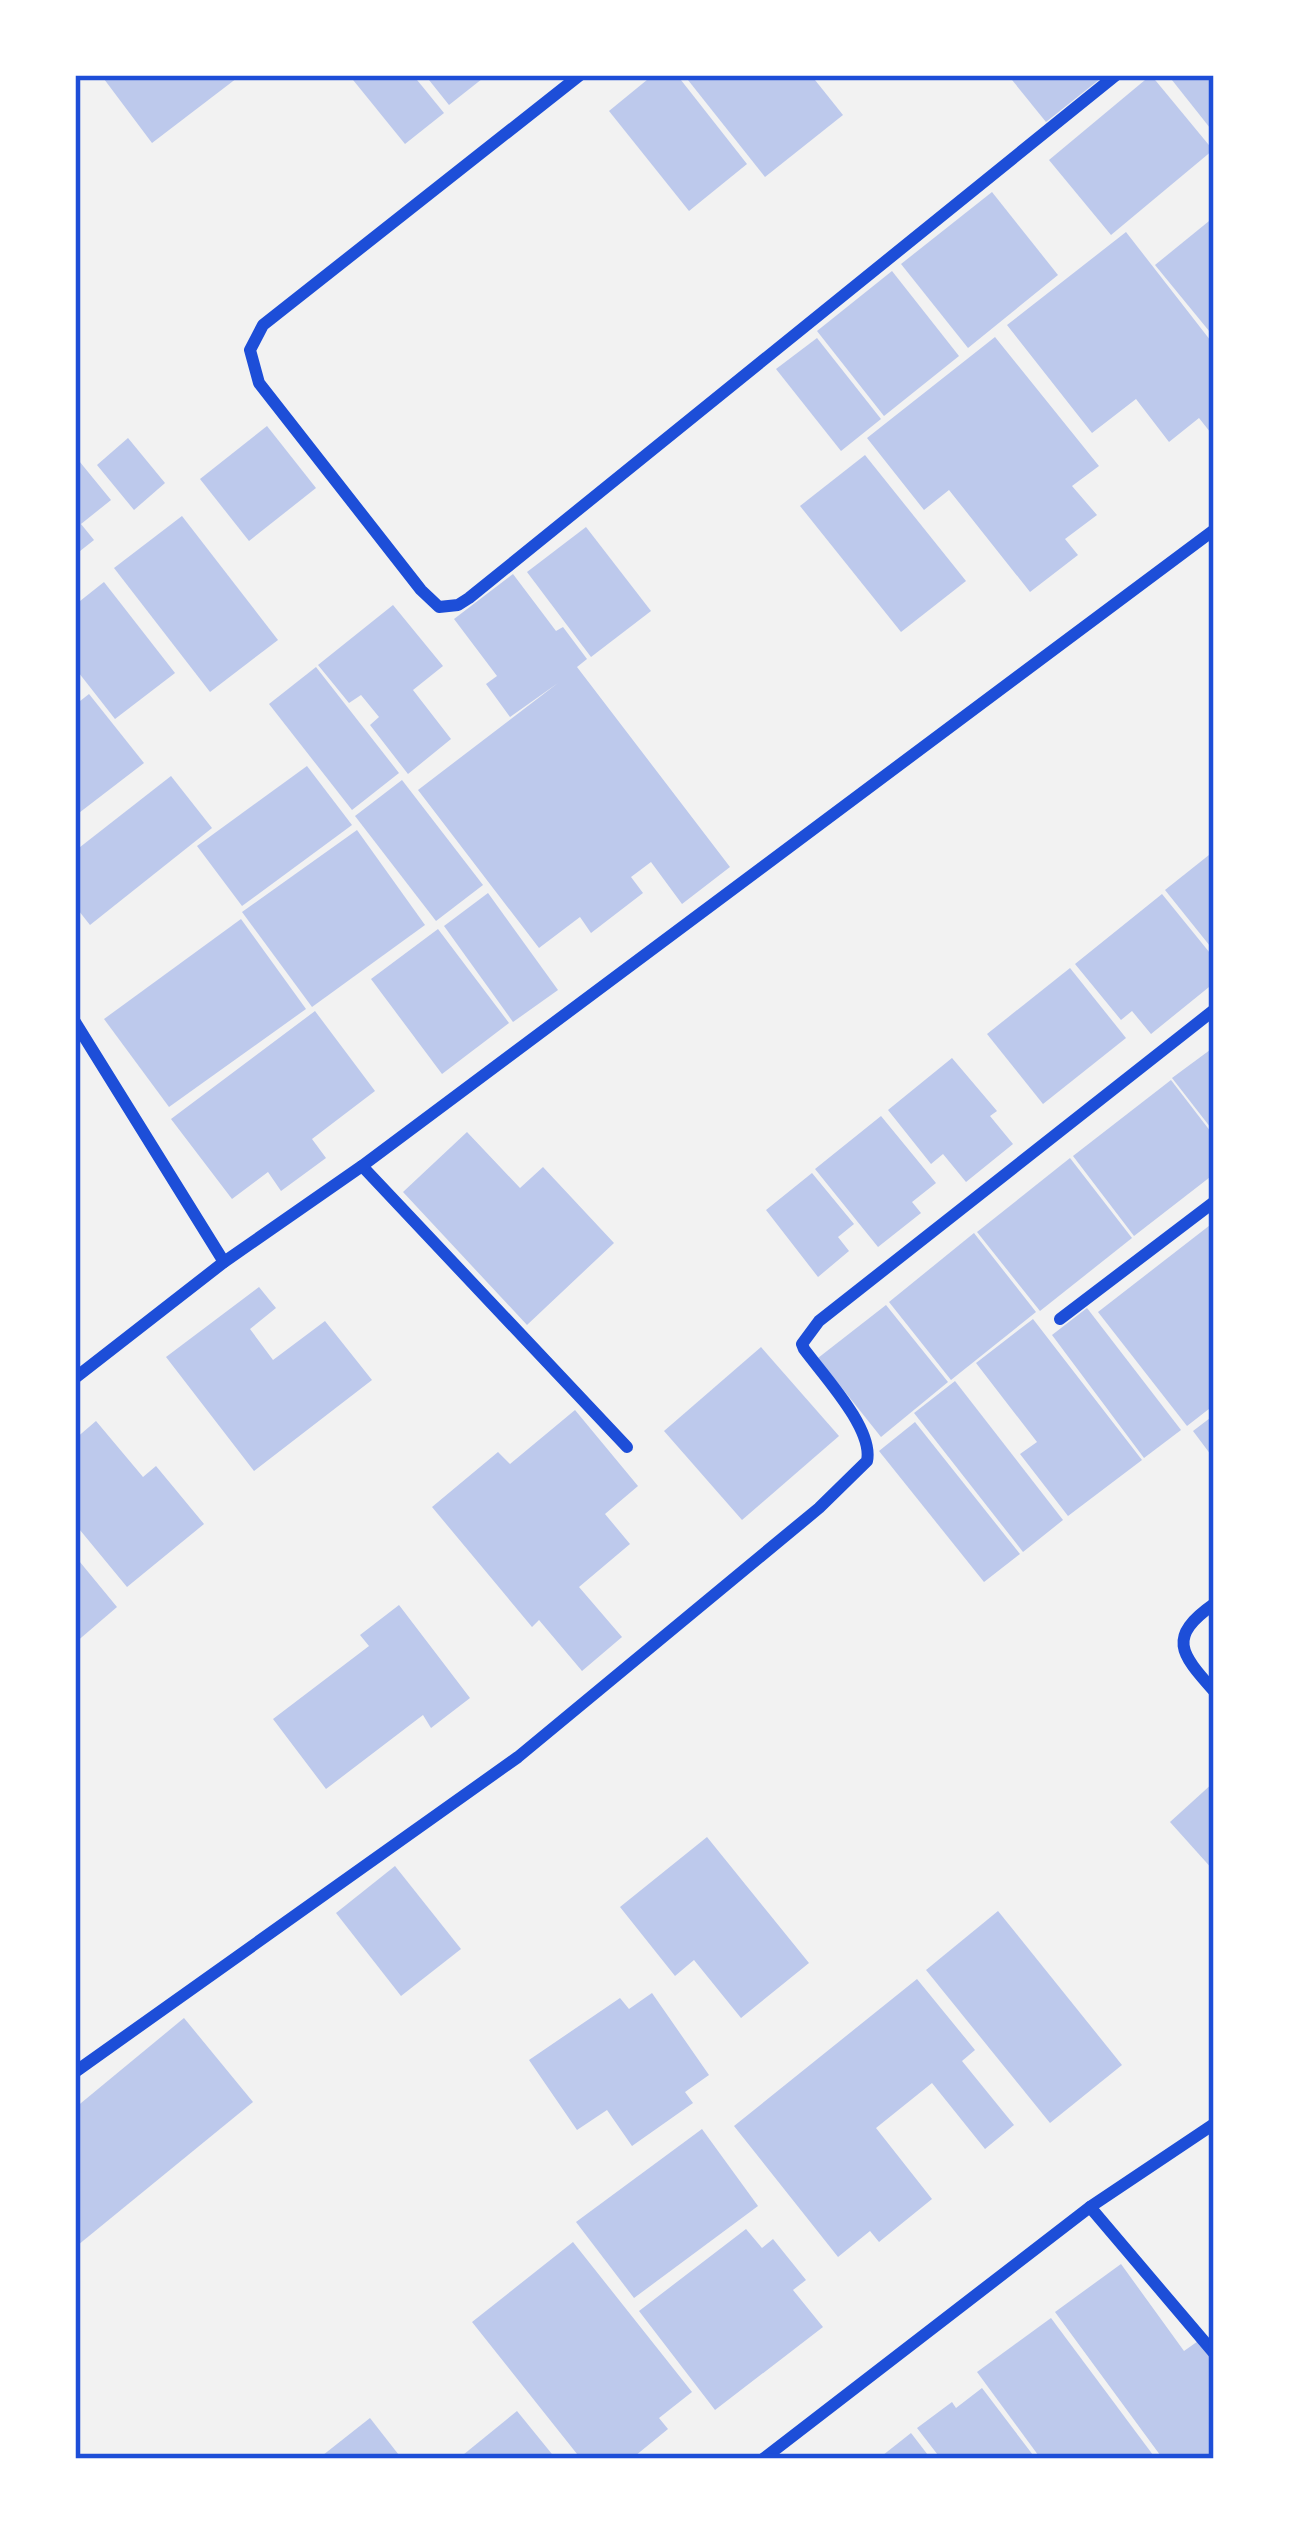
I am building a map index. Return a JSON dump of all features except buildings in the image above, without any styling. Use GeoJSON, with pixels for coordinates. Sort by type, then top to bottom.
{"type":"FeatureCollection","features":[{"type":"Feature","properties":{"kind":"street"},"geometry":{"type":"LineString","coordinates":[[580,75],[263,325],[250,350],[259,383],[430,602],[448,608],[469,598],[1116,75]]}},
{"type":"Feature","properties":{"kind":"street"},"geometry":{"type":"LineString","coordinates":[[75,1378],[224,1262],[362,1166],[1214,530]]}},
{"type":"Feature","properties":{"kind":"street"},"geometry":{"type":"LineString","coordinates":[[75,2072],[518,1757],[819,1508],[866,1461],[869,1452],[855,1420],[803,1349],[819,1321],[1214,1010]]}},
{"type":"Feature","properties":{"kind":"street"},"geometry":{"type":"LineString","coordinates":[[75,1022],[224,1262]]}},
{"type":"Feature","properties":{"kind":"street"},"geometry":{"type":"LineString","coordinates":[[362,1166],[627,1447]]}},
{"type":"Feature","properties":{"kind":"street"},"geometry":{"type":"LineString","coordinates":[[1060,1319],[1214,1202]]}},
{"type":"Feature","properties":{"kind":"street"},"geometry":{"type":"LineString","coordinates":[[1214,1604],[1189,1622],[1184,1640],[1186,1657],[1214,1691]]}},
{"type":"Feature","properties":{"kind":"street"},"geometry":{"type":"LineString","coordinates":[[763,2459],[1090,2207],[1214,2124]]}},
{"type":"Feature","properties":{"kind":"street"},"geometry":{"type":"LineString","coordinates":[[1090,2207],[1214,2353]]}}]}
